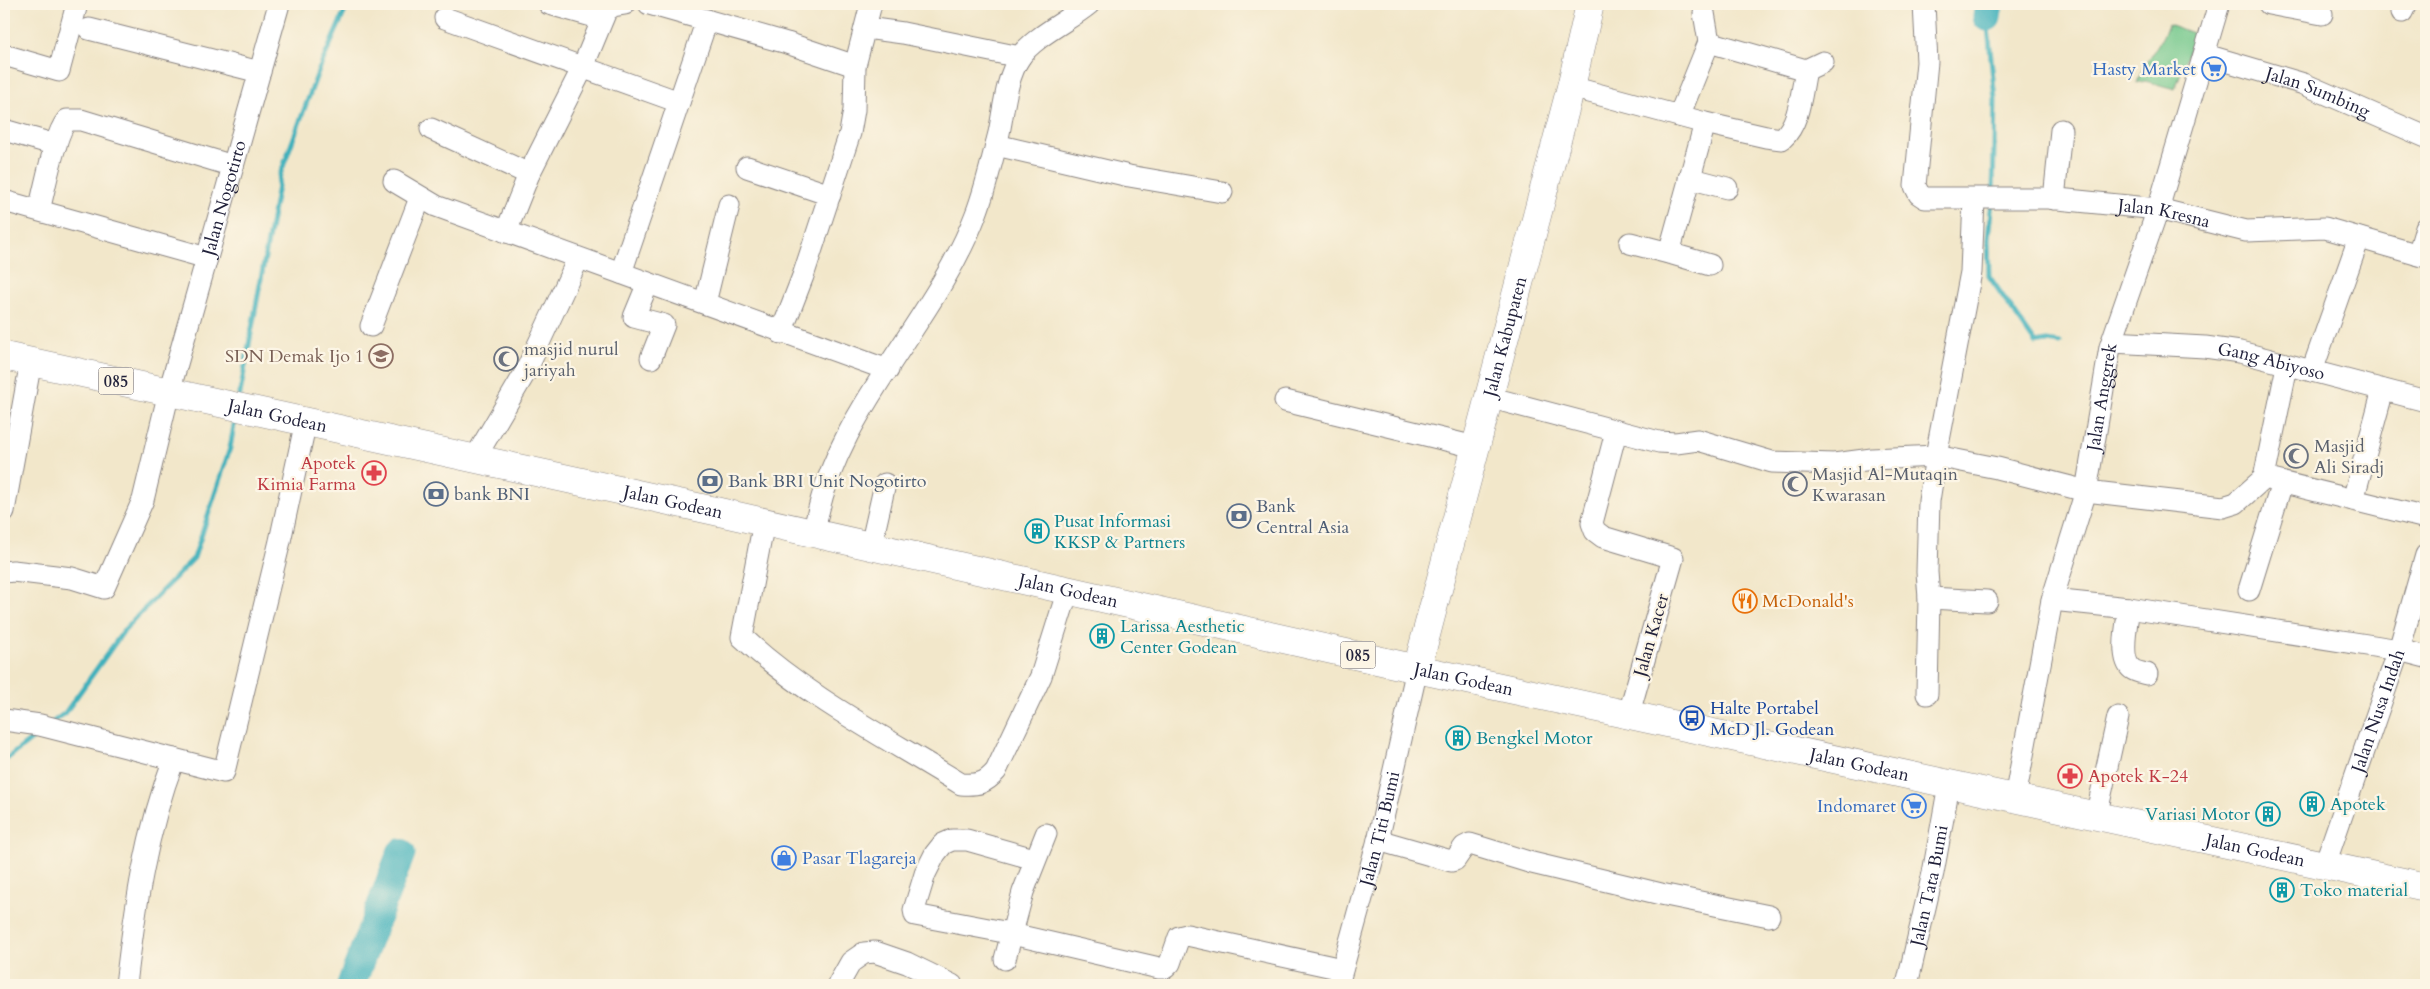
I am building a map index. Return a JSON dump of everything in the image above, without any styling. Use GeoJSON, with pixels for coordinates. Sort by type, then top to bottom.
{"type":"FeatureCollection","features":[{"type":"Feature","properties":{"kind":"main road","name":"Jalan Kabupaten"},"geometry":{"type":"LineString","coordinates":[[1417,669],[1571,87],[1590,4]]}},
{"type":"Feature","properties":{"kind":"main road","name":"Jalan Godean"},"geometry":{"type":"LineString","coordinates":[[4,356],[814,533],[1417,669],[1629,713],[2096,817],[2325,864],[2426,888]]}},
{"type":"Feature","properties":{"kind":"street"},"geometry":{"type":"LineString","coordinates":[[4,55],[59,71],[77,4]]}},
{"type":"Feature","properties":{"kind":"street","name":"Jalan Nogotirto"},"geometry":{"type":"LineString","coordinates":[[4,572],[13,571],[72,578],[104,588],[143,500],[169,392],[279,4]]}},
{"type":"Feature","properties":{"kind":"street"},"geometry":{"type":"LineString","coordinates":[[549,4],[602,19]]}},
{"type":"Feature","properties":{"kind":"street"},"geometry":{"type":"LineString","coordinates":[[506,232],[529,174],[582,69],[606,11],[613,6],[625,4]]}},
{"type":"Feature","properties":{"kind":"street"},"geometry":{"type":"LineString","coordinates":[[649,4],[787,43],[855,66]]}},
{"type":"Feature","properties":{"kind":"street"},"geometry":{"type":"LineString","coordinates":[[781,333],[850,133],[854,110],[855,66],[871,4]]}},
{"type":"Feature","properties":{"kind":"street"},"geometry":{"type":"LineString","coordinates":[[814,533],[817,512],[842,445],[950,271],[958,255],[981,199],[996,145],[1008,90],[1020,57],[1029,47],[1089,4]]}},
{"type":"Feature","properties":{"kind":"street","name":"Jalan Kresna"},"geometry":{"type":"LineString","coordinates":[[1924,4],[1927,62],[1915,186],[1919,194],[1925,198],[2054,199],[2158,209],[2246,231],[2311,227],[2325,228],[2422,256]]}},
{"type":"Feature","properties":{"kind":"street","name":"Jalan Anggrek"},"geometry":{"type":"LineString","coordinates":[[2015,798],[2052,600],[2086,491],[2111,348],[2158,209],[2206,54],[2219,4]]}},
{"type":"Feature","properties":{"kind":"street"},"geometry":{"type":"LineString","coordinates":[[2269,4],[2322,14]]}},
{"type":"Feature","properties":{"kind":"street"},"geometry":{"type":"LineString","coordinates":[[1680,116],[1709,42],[1704,13]]}},
{"type":"Feature","properties":{"kind":"street"},"geometry":{"type":"LineString","coordinates":[[445,18],[582,69],[679,102]]}},
{"type":"Feature","properties":{"kind":"street"},"geometry":{"type":"LineString","coordinates":[[621,273],[707,20]]}},
{"type":"Feature","properties":{"kind":"street"},"geometry":{"type":"LineString","coordinates":[[866,28],[1020,57]]}},
{"type":"Feature","properties":{"kind":"street"},"geometry":{"type":"LineString","coordinates":[[89,29],[260,72]]}},
{"type":"Feature","properties":{"kind":"street"},"geometry":{"type":"LineString","coordinates":[[1571,87],[1766,138],[1782,139],[1791,132],[1815,66],[1709,42]]}},
{"type":"Feature","properties":{"kind":"street","name":"Jalan Sumbing"},"geometry":{"type":"LineString","coordinates":[[2206,54],[2304,84],[2426,137]]}},
{"type":"Feature","properties":{"kind":"street"},"geometry":{"type":"LineString","coordinates":[[39,210],[56,145],[67,120],[81,120],[233,166]]}},
{"type":"Feature","properties":{"kind":"street"},"geometry":{"type":"LineString","coordinates":[[1669,253],[1705,123]]}},
{"type":"Feature","properties":{"kind":"street"},"geometry":{"type":"LineString","coordinates":[[431,129],[529,174]]}},
{"type":"Feature","properties":{"kind":"street"},"geometry":{"type":"LineString","coordinates":[[4,130],[56,145]]}},
{"type":"Feature","properties":{"kind":"street"},"geometry":{"type":"LineString","coordinates":[[2054,199],[2061,130]]}},
{"type":"Feature","properties":{"kind":"street"},"geometry":{"type":"LineString","coordinates":[[996,145],[1129,176],[1222,192]]}},
{"type":"Feature","properties":{"kind":"street"},"geometry":{"type":"LineString","coordinates":[[747,167],[830,195]]}},
{"type":"Feature","properties":{"kind":"street"},"geometry":{"type":"LineString","coordinates":[[1689,178],[1727,188]]}},
{"type":"Feature","properties":{"kind":"street"},"geometry":{"type":"LineString","coordinates":[[394,182],[420,198],[506,232],[705,303],[781,333],[888,370]]}},
{"type":"Feature","properties":{"kind":"street"},"geometry":{"type":"LineString","coordinates":[[372,326],[420,198]]}},
{"type":"Feature","properties":{"kind":"street"},"geometry":{"type":"LineString","coordinates":[[1927,694],[1929,598],[1927,538],[1936,456],[1971,272],[1988,198]]}},
{"type":"Feature","properties":{"kind":"street"},"geometry":{"type":"LineString","coordinates":[[4,201],[207,258]]}},
{"type":"Feature","properties":{"kind":"street"},"geometry":{"type":"LineString","coordinates":[[705,303],[729,205]]}},
{"type":"Feature","properties":{"kind":"street"},"geometry":{"type":"LineString","coordinates":[[2422,256],[2426,228]]}},
{"type":"Feature","properties":{"kind":"street"},"geometry":{"type":"LineString","coordinates":[[2312,371],[2359,238]]}},
{"type":"Feature","properties":{"kind":"street"},"geometry":{"type":"LineString","coordinates":[[1630,243],[1710,265]]}},
{"type":"Feature","properties":{"kind":"street"},"geometry":{"type":"LineString","coordinates":[[475,458],[525,372],[578,259]]}},
{"type":"Feature","properties":{"kind":"street"},"geometry":{"type":"LineString","coordinates":[[648,283],[634,317],[664,325],[651,358]]}},
{"type":"Feature","properties":{"kind":"street","name":"Gang Abiyoso"},"geometry":{"type":"LineString","coordinates":[[2111,348],[2240,352],[2287,366],[2426,400]]}},
{"type":"Feature","properties":{"kind":"street"},"geometry":{"type":"LineString","coordinates":[[4,511],[31,361]]}},
{"type":"Feature","properties":{"kind":"street"},"geometry":{"type":"LineString","coordinates":[[2249,590],[2273,480],[2287,366]]}},
{"type":"Feature","properties":{"kind":"street"},"geometry":{"type":"LineString","coordinates":[[2353,500],[2383,390]]}},
{"type":"Feature","properties":{"kind":"street"},"geometry":{"type":"LineString","coordinates":[[1488,397],[1616,432],[1667,443],[1698,440],[1772,462],[1834,464],[1872,459],[1936,456],[1997,468],[2086,491],[2223,507],[2236,502],[2273,480],[2426,518]]}},
{"type":"Feature","properties":{"kind":"street"},"geometry":{"type":"LineString","coordinates":[[1285,401],[1475,447]]}},
{"type":"Feature","properties":{"kind":"street"},"geometry":{"type":"LineString","coordinates":[[4,720],[50,727],[224,772],[276,560],[298,420]]}},
{"type":"Feature","properties":{"kind":"street","name":"Jalan Kacer"},"geometry":{"type":"LineString","coordinates":[[1616,432],[1592,523],[1595,531],[1603,537],[1674,558],[1629,713]]}},
{"type":"Feature","properties":{"kind":"street"},"geometry":{"type":"LineString","coordinates":[[871,546],[885,484]]}},
{"type":"Feature","properties":{"kind":"street"},"geometry":{"type":"LineString","coordinates":[[764,522],[742,638],[768,661],[814,693],[961,784],[977,785],[989,780],[996,771],[1041,676],[1068,590]]}},
{"type":"Feature","properties":{"kind":"street","name":"Jalan Nusa Indah"},"geometry":{"type":"LineString","coordinates":[[2325,864],[2399,650],[2426,555]]}},
{"type":"Feature","properties":{"kind":"street"},"geometry":{"type":"LineString","coordinates":[[1929,598],[1987,601]]}},
{"type":"Feature","properties":{"kind":"street"},"geometry":{"type":"LineString","coordinates":[[2052,600],[2129,608],[2399,650],[2426,657]]}},
{"type":"Feature","properties":{"kind":"street"},"geometry":{"type":"LineString","coordinates":[[2129,608],[2126,640],[2128,662],[2133,670],[2147,674]]}},
{"type":"Feature","properties":{"kind":"street","name":"Jalan Titi Bumi"},"geometry":{"type":"LineString","coordinates":[[1340,977],[1378,840],[1417,669]]}},
{"type":"Feature","properties":{"kind":"street"},"geometry":{"type":"LineString","coordinates":[[2096,817],[2118,716]]}},
{"type":"Feature","properties":{"kind":"street"},"geometry":{"type":"LineString","coordinates":[[126,985],[141,872],[152,824],[174,759]]}},
{"type":"Feature","properties":{"kind":"street","name":"Jalan Tata Bumi"},"geometry":{"type":"LineString","coordinates":[[1907,985],[1933,873],[1949,785]]}},
{"type":"Feature","properties":{"kind":"street"},"geometry":{"type":"LineString","coordinates":[[1005,959],[1023,892],[1034,859],[1046,834]]}},
{"type":"Feature","properties":{"kind":"street"},"geometry":{"type":"LineString","coordinates":[[1034,859],[967,840],[952,840],[943,844],[935,854],[925,874],[914,910],[915,915],[1013,934],[1159,968],[1165,968],[1170,963],[1179,937],[1187,935],[1340,977]]}},
{"type":"Feature","properties":{"kind":"street"},"geometry":{"type":"LineString","coordinates":[[1378,840],[1451,861],[1457,858],[1464,846],[1470,844],[1532,863],[1661,894],[1769,916]]}},
{"type":"Feature","properties":{"kind":"street"},"geometry":{"type":"LineString","coordinates":[[838,985],[852,962],[864,953],[875,952],[908,963],[952,985]]}},
{"type":"Feature","properties":{"kind":"green space"},"geometry":{"type":"Polygon","coordinates":[[[2168,24],[2195,34],[2175,89],[2145,81],[2137,83],[2143,68],[2168,24]]]}},
{"type":"Feature","properties":{"kind":"waterway"},"geometry":{"type":"LineString","coordinates":[[239,399],[280,175],[318,72],[348,4]]}},
{"type":"Feature","properties":{"kind":"waterway"},"geometry":{"type":"LineString","coordinates":[[1987,17],[1989,4]]}},
{"type":"Feature","properties":{"kind":"waterway"},"geometry":{"type":"LineString","coordinates":[[1987,17],[1995,100],[1993,194]]}},
{"type":"Feature","properties":{"kind":"waterway"},"geometry":{"type":"LineString","coordinates":[[1992,202],[1988,238],[1989,276],[2035,343],[2047,341],[2060,343]]}},
{"type":"Feature","properties":{"kind":"waterway"},"geometry":{"type":"LineString","coordinates":[[53,722],[65,713],[125,629],[194,558],[230,448],[236,414]]}},
{"type":"Feature","properties":{"kind":"waterway"},"geometry":{"type":"LineString","coordinates":[[4,761],[41,732]]}},
{"type":"Feature","properties":{"kind":"waterway"},"geometry":{"type":"LineString","coordinates":[[351,985],[401,853]]}},
{"type":"Feature","properties":{"kind":"place","name":"Hasty Market"},"geometry":{"type":"Point","coordinates":[2214,69]}},
{"type":"Feature","properties":{"kind":"place","name":"SDN Demak Ijo 1"},"geometry":{"type":"Point","coordinates":[381,356]}},
{"type":"Feature","properties":{"kind":"place","name":"masjid nurul jariyah"},"geometry":{"type":"Point","coordinates":[506,359]}},
{"type":"Feature","properties":{"kind":"place","name":"Masjid Ali Siradj"},"geometry":{"type":"Point","coordinates":[2296,456]}},
{"type":"Feature","properties":{"kind":"place","name":"Apotek Kimia Farma"},"geometry":{"type":"Point","coordinates":[374,473]}},
{"type":"Feature","properties":{"kind":"place","name":"Bank BRI Unit Nogotirto"},"geometry":{"type":"Point","coordinates":[710,481]}},
{"type":"Feature","properties":{"kind":"place","name":"Masjid Al-Mutaqin Kwarasan"},"geometry":{"type":"Point","coordinates":[1795,484]}},
{"type":"Feature","properties":{"kind":"place","name":"bank BNI"},"geometry":{"type":"Point","coordinates":[436,494]}},
{"type":"Feature","properties":{"kind":"place","name":"Bank Central Asia"},"geometry":{"type":"Point","coordinates":[1239,516]}},
{"type":"Feature","properties":{"kind":"place","name":"Pusat Informasi KKSP & Partners"},"geometry":{"type":"Point","coordinates":[1037,531]}},
{"type":"Feature","properties":{"kind":"place","name":"McDonald's"},"geometry":{"type":"Point","coordinates":[1745,601]}},
{"type":"Feature","properties":{"kind":"place","name":"Larissa Aesthetic Center Godean"},"geometry":{"type":"Point","coordinates":[1102,636]}},
{"type":"Feature","properties":{"kind":"place","name":"Halte Portabel McD Jl. Godean"},"geometry":{"type":"Point","coordinates":[1692,718]}},
{"type":"Feature","properties":{"kind":"place","name":"Bengkel Motor"},"geometry":{"type":"Point","coordinates":[1458,738]}},
{"type":"Feature","properties":{"kind":"place","name":"Apotek K-24"},"geometry":{"type":"Point","coordinates":[2070,776]}},
{"type":"Feature","properties":{"kind":"place","name":"Apotek"},"geometry":{"type":"Point","coordinates":[2312,804]}},
{"type":"Feature","properties":{"kind":"place","name":"Indomaret"},"geometry":{"type":"Point","coordinates":[1914,806]}},
{"type":"Feature","properties":{"kind":"place","name":"Variasi Motor"},"geometry":{"type":"Point","coordinates":[2268,814]}},
{"type":"Feature","properties":{"kind":"place","name":"Pasar Tlagareja"},"geometry":{"type":"Point","coordinates":[784,858]}},
{"type":"Feature","properties":{"kind":"place","name":"Toko material"},"geometry":{"type":"Point","coordinates":[2282,890]}}]}
